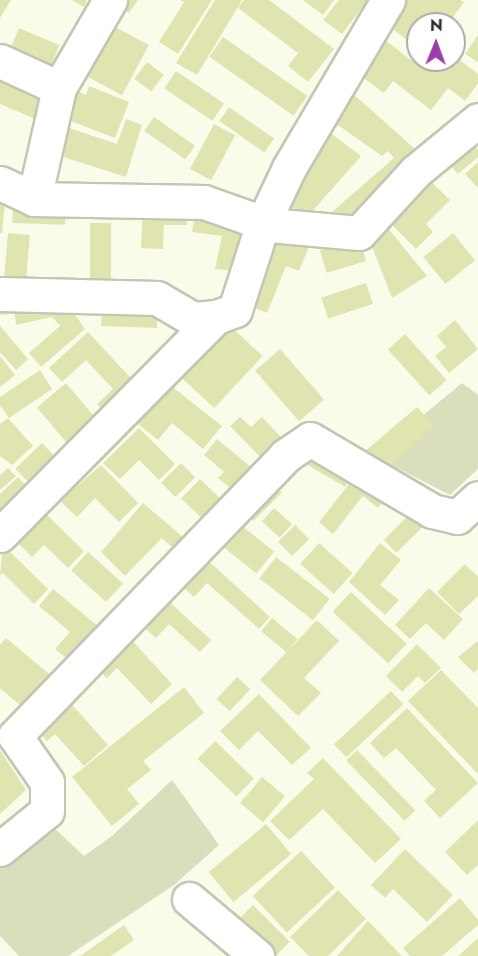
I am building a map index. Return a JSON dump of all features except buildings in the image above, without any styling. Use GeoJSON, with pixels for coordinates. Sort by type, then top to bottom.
{"type":"FeatureCollection","features":[{"type":"Feature","properties":{"kind":"street"},"geometry":{"type":"LineString","coordinates":[[34,199],[59,88],[110,0]]}},
{"type":"Feature","properties":{"kind":"street"},"geometry":{"type":"LineString","coordinates":[[0,294],[157,298],[193,319],[216,317],[235,310],[263,223],[290,168],[388,0]]}},
{"type":"Feature","properties":{"kind":"street"},"geometry":{"type":"LineString","coordinates":[[0,61],[59,88]]}},
{"type":"Feature","properties":{"kind":"street"},"geometry":{"type":"LineString","coordinates":[[0,183],[34,199],[204,202],[263,223],[359,233],[416,171],[478,120]]}},
{"type":"Feature","properties":{"kind":"street"},"geometry":{"type":"LineString","coordinates":[[0,536],[216,317]]}},
{"type":"Feature","properties":{"kind":"street"},"geometry":{"type":"LineString","coordinates":[[0,849],[47,811],[47,782],[15,736],[285,456],[310,439],[432,511],[458,517],[478,498]]}},
{"type":"Feature","properties":{"kind":"street"},"geometry":{"type":"LineString","coordinates":[[189,899],[257,956]]}},
{"type":"Feature","properties":{"kind":"green space"},"geometry":{"type":"Polygon","coordinates":[[[462,383],[478,395],[478,469],[450,495],[374,456],[462,383]]]}},
{"type":"Feature","properties":{"kind":"green space"},"geometry":{"type":"Polygon","coordinates":[[[172,780],[219,845],[174,885],[68,956],[19,956],[0,936],[0,857],[53,827],[84,856],[112,836],[172,780]]]}}]}
